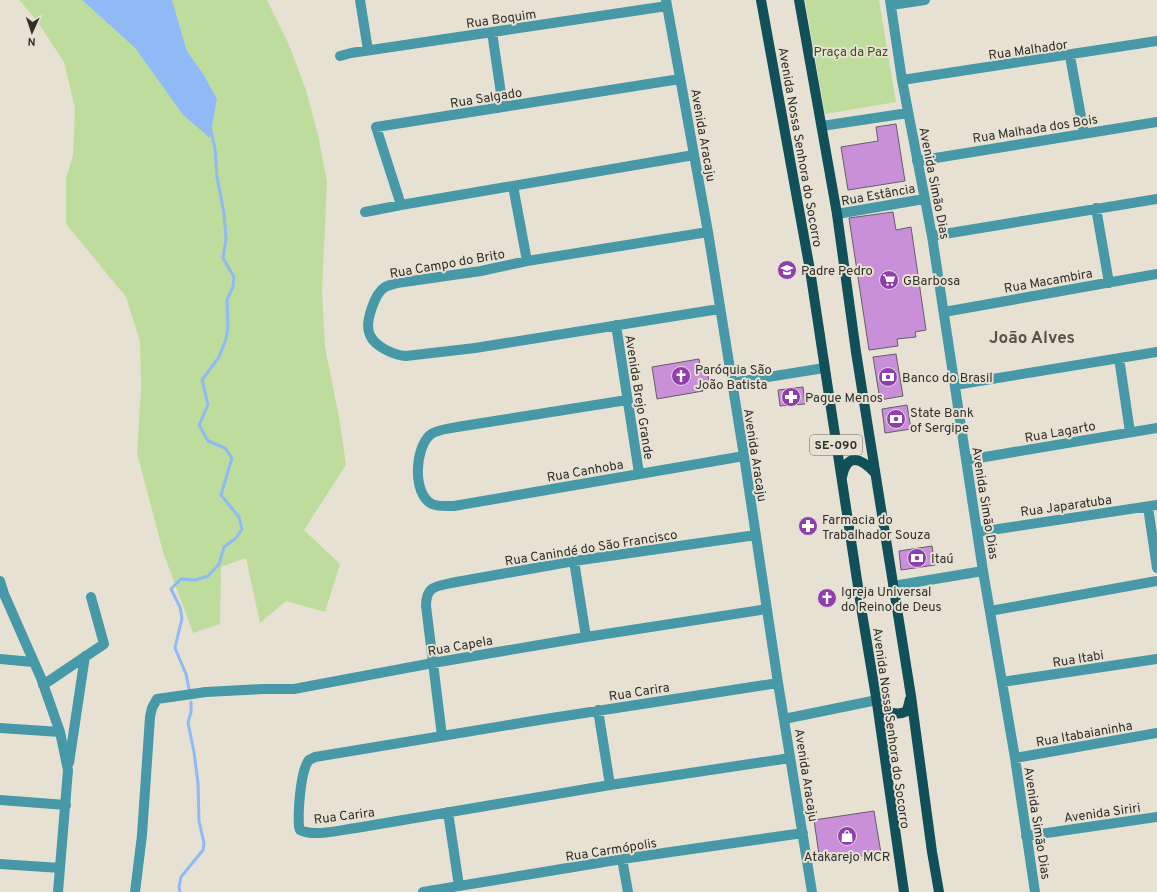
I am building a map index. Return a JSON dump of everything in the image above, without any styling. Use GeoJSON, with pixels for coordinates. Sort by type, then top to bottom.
{"type":"FeatureCollection","features":[{"type":"Feature","properties":{"kind":"main road","name":"Avenida Nossa Senhora do Socorro"},"geometry":{"type":"LineString","coordinates":[[761,0],[810,270],[841,480],[877,701],[904,892]]}},
{"type":"Feature","properties":{"kind":"main road","name":"Avenida Nossa Senhora do Socorro"},"geometry":{"type":"LineString","coordinates":[[799,0],[837,214],[856,352],[911,696],[932,852],[939,892]]}},
{"type":"Feature","properties":{"kind":"main road"},"geometry":{"type":"LineString","coordinates":[[841,480],[845,465],[851,461],[863,462],[875,473]]}},
{"type":"Feature","properties":{"kind":"main road"},"geometry":{"type":"LineString","coordinates":[[877,701],[888,712],[902,713],[908,709],[911,696]]}},
{"type":"Feature","properties":{"kind":"street"},"geometry":{"type":"LineString","coordinates":[[360,0],[368,50]]}},
{"type":"Feature","properties":{"kind":"street"},"geometry":{"type":"LineString","coordinates":[[890,3],[925,0]]}},
{"type":"Feature","properties":{"kind":"street","name":"Rua Boquim"},"geometry":{"type":"LineString","coordinates":[[340,56],[348,53],[492,32],[667,3]]}},
{"type":"Feature","properties":{"kind":"street","name":"Avenida Aracaju"},"geometry":{"type":"LineString","coordinates":[[667,3],[708,232],[719,309],[744,456],[766,609],[812,892]]}},
{"type":"Feature","properties":{"kind":"street","name":"Avenida Simão Dias"},"geometry":{"type":"LineString","coordinates":[[890,3],[902,80],[932,236],[983,571],[1015,758],[1035,892]]}},
{"type":"Feature","properties":{"kind":"street"},"geometry":{"type":"LineString","coordinates":[[492,32],[503,107]]}},
{"type":"Feature","properties":{"kind":"street","name":"Rua Malhador"},"geometry":{"type":"LineString","coordinates":[[902,80],[1157,42]]}},
{"type":"Feature","properties":{"kind":"street"},"geometry":{"type":"LineString","coordinates":[[1070,56],[1084,133]]}},
{"type":"Feature","properties":{"kind":"street","name":"Rua Salgado"},"geometry":{"type":"LineString","coordinates":[[401,205],[376,127],[680,79]]}},
{"type":"Feature","properties":{"kind":"street"},"geometry":{"type":"LineString","coordinates":[[822,126],[908,113]]}},
{"type":"Feature","properties":{"kind":"street","name":"Rua Malhada dos Bois"},"geometry":{"type":"LineString","coordinates":[[917,161],[1157,122]]}},
{"type":"Feature","properties":{"kind":"street"},"geometry":{"type":"LineString","coordinates":[[366,212],[694,155]]}},
{"type":"Feature","properties":{"kind":"street"},"geometry":{"type":"LineString","coordinates":[[513,186],[527,262]]}},
{"type":"Feature","properties":{"kind":"street","name":"Rua Estância"},"geometry":{"type":"LineString","coordinates":[[837,214],[924,199]]}},
{"type":"Feature","properties":{"kind":"street"},"geometry":{"type":"LineString","coordinates":[[932,236],[1157,199]]}},
{"type":"Feature","properties":{"kind":"street"},"geometry":{"type":"LineString","coordinates":[[1096,208],[1108,283]]}},
{"type":"Feature","properties":{"kind":"street","name":"Rua Campo do Brito"},"geometry":{"type":"LineString","coordinates":[[708,232],[386,286],[379,293],[372,309],[369,319],[369,334],[376,343],[389,351],[406,356],[475,348],[719,309]]}},
{"type":"Feature","properties":{"kind":"street","name":"Rua Macambira"},"geometry":{"type":"LineString","coordinates":[[944,312],[1157,274]]}},
{"type":"Feature","properties":{"kind":"street","name":"Avenida Brejo Grande"},"geometry":{"type":"LineString","coordinates":[[616,325],[639,473]]}},
{"type":"Feature","properties":{"kind":"street"},"geometry":{"type":"LineString","coordinates":[[955,385],[1157,352]]}},
{"type":"Feature","properties":{"kind":"street"},"geometry":{"type":"LineString","coordinates":[[1118,358],[1130,432]]}},
{"type":"Feature","properties":{"kind":"street"},"geometry":{"type":"LineString","coordinates":[[732,383],[824,368]]}},
{"type":"Feature","properties":{"kind":"street","name":"Rua Canhoba"},"geometry":{"type":"LineString","coordinates":[[627,400],[464,426],[432,433],[426,439],[421,449],[418,474],[422,493],[431,504],[444,506],[469,504],[639,473],[744,456]]}},
{"type":"Feature","properties":{"kind":"street","name":"Rua Lagarto"},"geometry":{"type":"LineString","coordinates":[[967,460],[1157,428]]}},
{"type":"Feature","properties":{"kind":"street"},"geometry":{"type":"LineString","coordinates":[[1152,506],[1157,568]]}},
{"type":"Feature","properties":{"kind":"street","name":"Rua Japaratuba"},"geometry":{"type":"LineString","coordinates":[[978,532],[1152,506]]}},
{"type":"Feature","properties":{"kind":"street","name":"Rua Canindé do São Francisco"},"geometry":{"type":"LineString","coordinates":[[433,663],[426,606],[427,594],[432,588],[451,583],[574,561],[756,535]]}},
{"type":"Feature","properties":{"kind":"street"},"geometry":{"type":"LineString","coordinates":[[574,561],[586,637]]}},
{"type":"Feature","properties":{"kind":"street"},"geometry":{"type":"LineString","coordinates":[[894,586],[983,571]]}},
{"type":"Feature","properties":{"kind":"street"},"geometry":{"type":"LineString","coordinates":[[0,581],[2,593],[43,685],[60,732],[68,770]]}},
{"type":"Feature","properties":{"kind":"street"},"geometry":{"type":"LineString","coordinates":[[990,611],[1157,581]]}},
{"type":"Feature","properties":{"kind":"street"},"geometry":{"type":"LineString","coordinates":[[43,685],[104,644],[91,597]]}},
{"type":"Feature","properties":{"kind":"street","name":"Rua Capela"},"geometry":{"type":"LineString","coordinates":[[135,892],[142,835],[150,717],[152,708],[157,699],[206,692],[294,689],[433,663],[586,637],[766,609]]}},
{"type":"Feature","properties":{"kind":"street"},"geometry":{"type":"LineString","coordinates":[[58,892],[68,770],[85,656]]}},
{"type":"Feature","properties":{"kind":"street","name":"Rua Itabi"},"geometry":{"type":"LineString","coordinates":[[1002,682],[1157,658]]}},
{"type":"Feature","properties":{"kind":"street"},"geometry":{"type":"LineString","coordinates":[[0,659],[33,662]]}},
{"type":"Feature","properties":{"kind":"street"},"geometry":{"type":"LineString","coordinates":[[433,663],[442,736]]}},
{"type":"Feature","properties":{"kind":"street","name":"Rua Carira"},"geometry":{"type":"LineString","coordinates":[[778,683],[598,710],[330,754],[309,760],[303,773],[299,825],[300,830],[303,831],[322,832],[610,785],[790,758]]}},
{"type":"Feature","properties":{"kind":"street"},"geometry":{"type":"LineString","coordinates":[[784,718],[877,701]]}},
{"type":"Feature","properties":{"kind":"street"},"geometry":{"type":"LineString","coordinates":[[598,710],[610,785]]}},
{"type":"Feature","properties":{"kind":"street"},"geometry":{"type":"LineString","coordinates":[[0,728],[60,732]]}},
{"type":"Feature","properties":{"kind":"street","name":"Rua Itabaianinha"},"geometry":{"type":"LineString","coordinates":[[1015,758],[1157,734]]}},
{"type":"Feature","properties":{"kind":"street"},"geometry":{"type":"LineString","coordinates":[[0,800],[66,805]]}},
{"type":"Feature","properties":{"kind":"street"},"geometry":{"type":"LineString","coordinates":[[448,812],[459,886]]}},
{"type":"Feature","properties":{"kind":"street","name":"Avenida Siriri"},"geometry":{"type":"LineString","coordinates":[[1026,836],[1157,817]]}},
{"type":"Feature","properties":{"kind":"street","name":"Rua Carmópolis"},"geometry":{"type":"LineString","coordinates":[[422,892],[803,833]]}},
{"type":"Feature","properties":{"kind":"street"},"geometry":{"type":"LineString","coordinates":[[622,860],[628,892]]}},
{"type":"Feature","properties":{"kind":"street"},"geometry":{"type":"LineString","coordinates":[[0,864],[60,868]]}},
{"type":"Feature","properties":{"kind":"green space"},"geometry":{"type":"Polygon","coordinates":[[[19,0],[82,0],[135,48],[183,115],[210,137],[217,99],[204,75],[187,51],[172,0],[267,0],[269,4],[289,45],[306,90],[318,135],[327,182],[322,291],[325,347],[339,417],[346,465],[304,530],[340,564],[325,612],[286,601],[260,623],[246,558],[221,567],[220,624],[193,633],[163,552],[137,453],[141,388],[140,341],[126,297],[66,224],[66,178],[73,156],[75,108],[64,62],[37,21],[19,0]]]}},
{"type":"Feature","properties":{"kind":"green space","name":"Praça da Paz"},"geometry":{"type":"Polygon","coordinates":[[[805,0],[879,0],[896,102],[825,114],[805,0]]]}},
{"type":"Feature","properties":{"kind":"water"},"geometry":{"type":"Polygon","coordinates":[[[82,0],[172,0],[187,51],[204,75],[217,99],[210,138],[183,115],[135,48],[82,0]]]}},
{"type":"Feature","properties":{"kind":"building"},"geometry":{"type":"Polygon","coordinates":[[[896,124],[905,181],[848,190],[841,147],[878,141],[876,127],[896,124]]]}},
{"type":"Feature","properties":{"kind":"building","name":"GBarbosa"},"geometry":{"type":"Polygon","coordinates":[[[893,212],[896,230],[911,227],[926,330],[915,332],[916,337],[897,339],[898,346],[869,350],[849,218],[893,212]]]}},
{"type":"Feature","properties":{"kind":"building","name":"Banco do Brasil"},"geometry":{"type":"Polygon","coordinates":[[[896,354],[903,396],[880,400],[873,357],[896,354]]]}},
{"type":"Feature","properties":{"kind":"building","name":"Paróquia São João Batista"},"geometry":{"type":"Polygon","coordinates":[[[699,359],[701,370],[707,369],[709,381],[702,383],[703,391],[657,399],[652,367],[699,359]]]}},
{"type":"Feature","properties":{"kind":"building","name":"Pague Menos"},"geometry":{"type":"Polygon","coordinates":[[[803,387],[805,404],[780,406],[778,390],[803,387]]]}},
{"type":"Feature","properties":{"kind":"building","name":"State Bank of Sergipe"},"geometry":{"type":"Polygon","coordinates":[[[907,405],[911,429],[885,433],[882,409],[907,405]]]}},
{"type":"Feature","properties":{"kind":"building","name":"Itaú"},"geometry":{"type":"Polygon","coordinates":[[[932,546],[935,565],[901,570],[899,551],[932,546]]]}},
{"type":"Feature","properties":{"kind":"building","name":"Atakarejo MCR"},"geometry":{"type":"Polygon","coordinates":[[[874,811],[881,853],[820,862],[814,820],[874,811]]]}},
{"type":"Feature","properties":{"kind":"waterway"},"geometry":{"type":"LineString","coordinates":[[189,689],[186,674],[175,648],[182,618],[180,607],[171,589],[181,579],[195,580],[208,576],[219,564],[224,547],[236,538],[242,529],[239,517],[221,495],[232,458],[225,448],[208,441],[199,425],[208,405],[202,380],[219,357],[226,339],[228,327],[227,300],[233,287],[234,277],[223,258],[226,239],[224,213],[217,177],[215,149],[211,130]]}},
{"type":"Feature","properties":{"kind":"waterway"},"geometry":{"type":"LineString","coordinates":[[180,892],[179,887],[181,877],[203,850],[204,843],[199,821],[198,783],[194,752],[188,723],[191,712],[191,702]]}},
{"type":"Feature","properties":{"kind":"place","name":"Padre Pedro"},"geometry":{"type":"Point","coordinates":[787,270]}},
{"type":"Feature","properties":{"kind":"place","name":"GBarbosa"},"geometry":{"type":"Point","coordinates":[889,280]}},
{"type":"Feature","properties":{"kind":"place","name":"Paróquia São João Batista"},"geometry":{"type":"Point","coordinates":[681,376]}},
{"type":"Feature","properties":{"kind":"place","name":"Banco do Brasil"},"geometry":{"type":"Point","coordinates":[888,377]}},
{"type":"Feature","properties":{"kind":"place","name":"Pague Menos"},"geometry":{"type":"Point","coordinates":[791,397]}},
{"type":"Feature","properties":{"kind":"place","name":"State Bank of Sergipe"},"geometry":{"type":"Point","coordinates":[896,419]}},
{"type":"Feature","properties":{"kind":"place","name":"Farmacia do Trabalhador Souza"},"geometry":{"type":"Point","coordinates":[808,526]}},
{"type":"Feature","properties":{"kind":"place","name":"Itaú"},"geometry":{"type":"Point","coordinates":[917,558]}},
{"type":"Feature","properties":{"kind":"place","name":"Igreja Universal do Reino de Deus"},"geometry":{"type":"Point","coordinates":[827,598]}},
{"type":"Feature","properties":{"kind":"place","name":"Atakarejo MCR"},"geometry":{"type":"Point","coordinates":[847,836]}},
{"type":"Feature","properties":{"kind":"district","name":"João Alves"},"geometry":{"type":"Point","coordinates":[1032,337]}}]}
